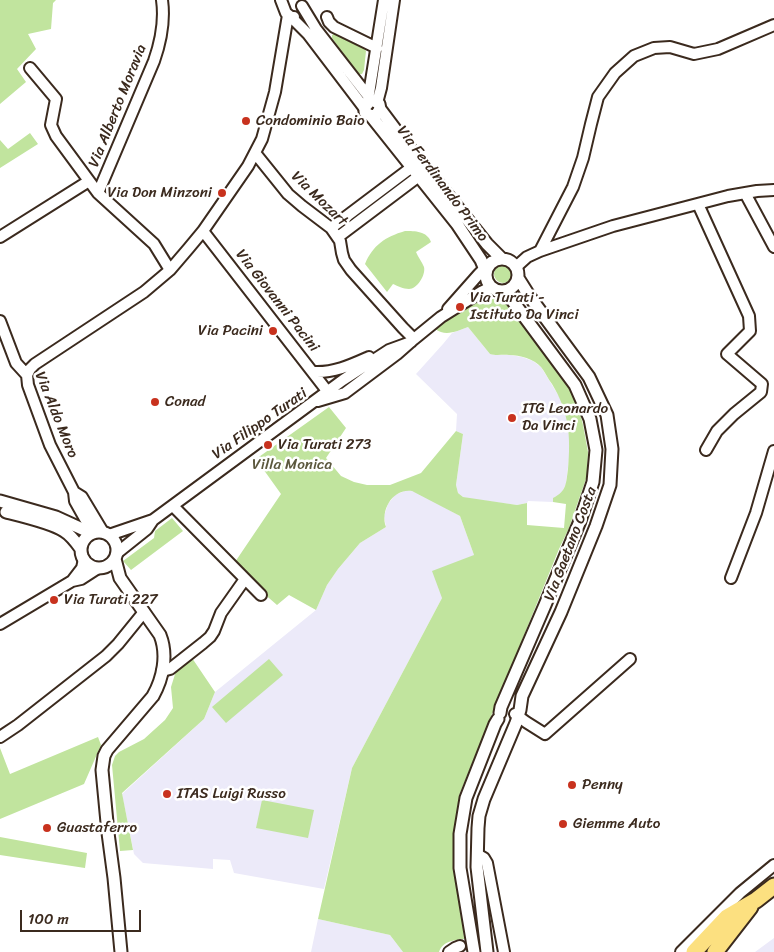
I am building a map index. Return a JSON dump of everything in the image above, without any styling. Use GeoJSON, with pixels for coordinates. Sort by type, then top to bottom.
{"type":"FeatureCollection","features":[{"type":"Feature","properties":{"kind":"main road"},"geometry":{"type":"LineString","coordinates":[[694,952],[727,917],[756,900],[774,886]]}},
{"type":"Feature","properties":{"kind":"main road"},"geometry":{"type":"LineString","coordinates":[[715,952],[756,900]]}},
{"type":"Feature","properties":{"kind":"street","name":"Via Alberto Moravia"},"geometry":{"type":"LineString","coordinates":[[98,193],[158,50],[163,26],[162,0]]}},
{"type":"Feature","properties":{"kind":"street","name":"Via Ferdinando Primo"},"geometry":{"type":"LineString","coordinates":[[273,0],[286,8],[372,105],[487,244],[491,265]]}},
{"type":"Feature","properties":{"kind":"street"},"geometry":{"type":"LineString","coordinates":[[372,105],[381,88],[384,0]]}},
{"type":"Feature","properties":{"kind":"street"},"geometry":{"type":"LineString","coordinates":[[356,80],[365,86],[370,81],[377,48],[394,0]]}},
{"type":"Feature","properties":{"kind":"street"},"geometry":{"type":"LineString","coordinates":[[27,375],[35,364],[144,292],[170,270],[203,231],[248,166],[262,139],[275,92],[286,8],[297,16],[302,9],[300,2]]}},
{"type":"Feature","properties":{"kind":"street","name":"Via Ferdinando Primo"},"geometry":{"type":"LineString","coordinates":[[300,2],[316,29],[356,80],[416,171],[457,224],[481,260],[491,265]]}},
{"type":"Feature","properties":{"kind":"street"},"geometry":{"type":"LineString","coordinates":[[328,17],[329,22],[334,27],[377,48]]}},
{"type":"Feature","properties":{"kind":"street"},"geometry":{"type":"LineString","coordinates":[[540,251],[574,187],[584,158],[598,97],[615,73],[634,56],[654,48],[670,47],[694,54],[718,49],[774,25]]}},
{"type":"Feature","properties":{"kind":"street"},"geometry":{"type":"LineString","coordinates":[[372,105],[374,64]]}},
{"type":"Feature","properties":{"kind":"street"},"geometry":{"type":"LineString","coordinates":[[30,68],[56,99],[51,124],[56,136],[98,193],[154,244],[170,270]]}},
{"type":"Feature","properties":{"kind":"street","name":"Via Mozart"},"geometry":{"type":"LineString","coordinates":[[255,152],[288,194],[330,228],[338,237],[344,260],[351,270],[412,340]]}},
{"type":"Feature","properties":{"kind":"street"},"geometry":{"type":"LineString","coordinates":[[330,228],[416,171]]}},
{"type":"Feature","properties":{"kind":"street"},"geometry":{"type":"LineString","coordinates":[[338,237],[416,171]]}},
{"type":"Feature","properties":{"kind":"street"},"geometry":{"type":"LineString","coordinates":[[0,237],[89,182]]}},
{"type":"Feature","properties":{"kind":"street"},"geometry":{"type":"LineString","coordinates":[[441,318],[481,292],[497,289],[508,290],[516,283],[517,272],[527,257],[540,251],[613,226],[745,193],[774,190]]}},
{"type":"Feature","properties":{"kind":"street"},"geometry":{"type":"LineString","coordinates":[[745,193],[774,247]]}},
{"type":"Feature","properties":{"kind":"street"},"geometry":{"type":"LineString","coordinates":[[698,204],[749,316],[750,330],[727,354],[762,384],[761,392],[717,431],[706,450]]}},
{"type":"Feature","properties":{"kind":"street","name":"Via Giovanni Pacini"},"geometry":{"type":"LineString","coordinates":[[203,231],[330,394]]}},
{"type":"Feature","properties":{"kind":"street"},"geometry":{"type":"LineString","coordinates":[[441,318],[460,294],[491,265],[512,262],[517,272]]}},
{"type":"Feature","properties":{"kind":"street"},"geometry":{"type":"LineString","coordinates":[[491,265],[486,278],[488,283],[497,289]]}},
{"type":"Feature","properties":{"kind":"street","name":"Via Gaetano Costa"},"geometry":{"type":"LineString","coordinates":[[487,952],[477,867],[477,835],[482,805],[517,720],[522,696],[561,612],[596,526],[610,485],[612,449],[606,414],[589,377],[530,297],[517,272]]}},
{"type":"Feature","properties":{"kind":"street","name":"Via Gaetano Costa"},"geometry":{"type":"LineString","coordinates":[[474,952],[460,868],[460,834],[466,798],[501,707],[580,521],[593,482],[596,450],[590,419],[574,385],[512,300],[497,289]]}},
{"type":"Feature","properties":{"kind":"street","name":"Via Filippo Turati"},"geometry":{"type":"LineString","coordinates":[[330,394],[345,393],[441,318]]}},
{"type":"Feature","properties":{"kind":"street","name":"Via Aldo Moro"},"geometry":{"type":"LineString","coordinates":[[0,321],[16,364],[27,375],[28,385],[50,445],[74,492],[82,497],[99,533]]}},
{"type":"Feature","properties":{"kind":"street","name":"Via Filippo Turati"},"geometry":{"type":"LineString","coordinates":[[154,520],[314,402],[330,394],[389,350],[412,340]]}},
{"type":"Feature","properties":{"kind":"street"},"geometry":{"type":"LineString","coordinates":[[314,372],[336,370],[389,350]]}},
{"type":"Feature","properties":{"kind":"street"},"geometry":{"type":"LineString","coordinates":[[731,578],[756,513],[774,451]]}},
{"type":"Feature","properties":{"kind":"street"},"geometry":{"type":"LineString","coordinates":[[0,501],[56,517],[99,533],[116,543],[120,578],[160,635],[164,644],[160,682],[153,696],[111,744],[103,762],[102,770],[121,952]]}},
{"type":"Feature","properties":{"kind":"street"},"geometry":{"type":"LineString","coordinates":[[173,506],[261,595]]}},
{"type":"Feature","properties":{"kind":"street"},"geometry":{"type":"LineString","coordinates":[[0,510],[61,529],[71,536],[92,566],[120,578]]}},
{"type":"Feature","properties":{"kind":"street"},"geometry":{"type":"LineString","coordinates":[[72,581],[82,568],[84,540],[99,533],[154,520]]}},
{"type":"Feature","properties":{"kind":"street"},"geometry":{"type":"LineString","coordinates":[[0,624],[72,581],[81,579],[112,563],[116,556],[147,529],[154,520]]}},
{"type":"Feature","properties":{"kind":"street"},"geometry":{"type":"LineString","coordinates":[[162,671],[170,669],[210,637],[221,613],[245,579]]}},
{"type":"Feature","properties":{"kind":"street"},"geometry":{"type":"LineString","coordinates":[[0,737],[106,656],[144,612]]}},
{"type":"Feature","properties":{"kind":"street"},"geometry":{"type":"LineString","coordinates":[[517,720],[510,728],[504,727],[499,724],[499,716],[506,710],[511,711],[517,720],[545,734],[630,659]]}},
{"type":"Feature","properties":{"kind":"street"},"geometry":{"type":"LineString","coordinates":[[477,854],[484,858],[487,863],[504,952]]}},
{"type":"Feature","properties":{"kind":"street"},"geometry":{"type":"LineString","coordinates":[[681,952],[740,893],[774,865]]}},
{"type":"Feature","properties":{"kind":"street"},"geometry":{"type":"LineString","coordinates":[[706,952],[732,922],[756,900]]}},
{"type":"Feature","properties":{"kind":"street"},"geometry":{"type":"LineString","coordinates":[[449,952],[460,946]]}},
{"type":"Feature","properties":{"kind":"shaded area","name":"ITG Leonardo Da Vinci"},"geometry":{"type":"Polygon","coordinates":[[[468,327],[490,354],[522,357],[533,361],[541,367],[560,398],[568,422],[570,450],[566,484],[561,494],[554,498],[553,502],[528,501],[527,503],[517,505],[471,499],[463,497],[458,493],[456,485],[463,434],[456,431],[457,414],[416,374],[452,333],[468,327]]]}},
{"type":"Feature","properties":{"kind":"shaded area"},"geometry":{"type":"Polygon","coordinates":[[[407,490],[416,492],[460,516],[474,555],[442,598],[352,768],[324,889],[234,873],[230,860],[213,859],[213,869],[143,863],[134,854],[122,794],[204,719],[215,692],[316,610],[327,585],[338,569],[360,543],[386,527],[384,516],[388,504],[395,495],[407,490]]]}},
{"type":"Feature","properties":{"kind":"shaded area"},"geometry":{"type":"Polygon","coordinates":[[[318,919],[390,935],[403,952],[311,952],[318,919]]]}},
{"type":"Feature","properties":{"kind":"shaded area"},"geometry":{"type":"Polygon","coordinates":[[[774,938],[774,952],[755,952],[774,938]]]}},
{"type":"Feature","properties":{"kind":"green space"},"geometry":{"type":"Polygon","coordinates":[[[0,0],[56,0],[53,3],[51,29],[28,34],[36,49],[17,69],[26,82],[0,104],[0,0]]]}},
{"type":"Feature","properties":{"kind":"green space"},"geometry":{"type":"Polygon","coordinates":[[[334,34],[362,46],[366,51],[362,74],[358,74],[332,38],[334,34]]]}},
{"type":"Feature","properties":{"kind":"green space"},"geometry":{"type":"Polygon","coordinates":[[[30,133],[38,144],[0,168],[0,140],[8,149],[30,133]]]}},
{"type":"Feature","properties":{"kind":"green space"},"geometry":{"type":"Polygon","coordinates":[[[405,231],[424,234],[431,242],[416,252],[424,267],[424,274],[415,287],[409,289],[393,284],[387,292],[365,264],[368,257],[380,243],[391,236],[405,231]]]}},
{"type":"Feature","properties":{"kind":"green space"},"geometry":{"type":"Polygon","coordinates":[[[503,265],[509,268],[512,274],[509,280],[503,283],[497,280],[494,274],[497,268],[503,265]]]}},
{"type":"Feature","properties":{"kind":"green space","name":"Villa Monica"},"geometry":{"type":"Polygon","coordinates":[[[480,298],[504,302],[511,306],[556,366],[578,404],[588,452],[587,476],[569,528],[460,793],[455,825],[455,857],[464,939],[446,943],[439,952],[403,952],[390,935],[318,919],[352,768],[442,598],[432,571],[474,555],[460,516],[412,491],[399,493],[387,507],[385,514],[386,527],[360,543],[338,569],[327,585],[316,610],[289,595],[277,605],[233,565],[281,494],[256,459],[329,407],[346,428],[326,458],[341,476],[367,485],[390,485],[421,473],[456,431],[463,434],[456,485],[458,493],[463,497],[517,505],[527,503],[527,525],[564,528],[566,504],[553,502],[553,498],[561,492],[566,482],[569,446],[568,425],[558,394],[544,371],[538,364],[526,358],[513,355],[490,354],[468,327],[456,332],[447,333],[435,329],[475,299],[480,298]]]}},
{"type":"Feature","properties":{"kind":"green space"},"geometry":{"type":"Polygon","coordinates":[[[172,518],[183,531],[131,570],[123,561],[154,538],[155,531],[172,518]]]}},
{"type":"Feature","properties":{"kind":"green space"},"geometry":{"type":"Polygon","coordinates":[[[192,658],[215,692],[204,719],[122,793],[133,850],[120,851],[112,765],[115,756],[144,739],[165,720],[173,708],[171,687],[176,671],[192,658]]]}},
{"type":"Feature","properties":{"kind":"green space"},"geometry":{"type":"Polygon","coordinates":[[[269,659],[283,675],[226,723],[212,707],[269,659]]]}},
{"type":"Feature","properties":{"kind":"green space"},"geometry":{"type":"Polygon","coordinates":[[[98,737],[101,745],[84,784],[0,819],[0,748],[10,774],[98,737]]]}},
{"type":"Feature","properties":{"kind":"green space"},"geometry":{"type":"Polygon","coordinates":[[[262,800],[314,810],[308,838],[256,828],[262,800]]]}},
{"type":"Feature","properties":{"kind":"green space"},"geometry":{"type":"Polygon","coordinates":[[[0,837],[87,853],[85,868],[0,855],[0,837]]]}},
{"type":"Feature","properties":{"kind":"tunnel"},"geometry":{"type":"LineString","coordinates":[[466,945],[502,941]]}},
{"type":"Feature","properties":{"kind":"place","name":"Condominio Baio"},"geometry":{"type":"Point","coordinates":[246,121]}},
{"type":"Feature","properties":{"kind":"place","name":"Via Don Minzoni"},"geometry":{"type":"Point","coordinates":[222,193]}},
{"type":"Feature","properties":{"kind":"place","name":"Via Turati - Istituto Da Vinci"},"geometry":{"type":"Point","coordinates":[460,307]}},
{"type":"Feature","properties":{"kind":"place","name":"Via Pacini"},"geometry":{"type":"Point","coordinates":[273,331]}},
{"type":"Feature","properties":{"kind":"place","name":"Conad"},"geometry":{"type":"Point","coordinates":[155,402]}},
{"type":"Feature","properties":{"kind":"place","name":"ITG Leonardo Da Vinci"},"geometry":{"type":"Point","coordinates":[512,418]}},
{"type":"Feature","properties":{"kind":"place","name":"Via Turati 273"},"geometry":{"type":"Point","coordinates":[268,445]}},
{"type":"Feature","properties":{"kind":"place","name":"Via Turati 227"},"geometry":{"type":"Point","coordinates":[54,600]}},
{"type":"Feature","properties":{"kind":"place","name":"Penny"},"geometry":{"type":"Point","coordinates":[572,785]}},
{"type":"Feature","properties":{"kind":"place","name":"ITAS Luigi Russo"},"geometry":{"type":"Point","coordinates":[167,794]}},
{"type":"Feature","properties":{"kind":"place","name":"Giemme Auto"},"geometry":{"type":"Point","coordinates":[563,824]}},
{"type":"Feature","properties":{"kind":"place","name":"Guastaferro"},"geometry":{"type":"Point","coordinates":[47,828]}}]}
